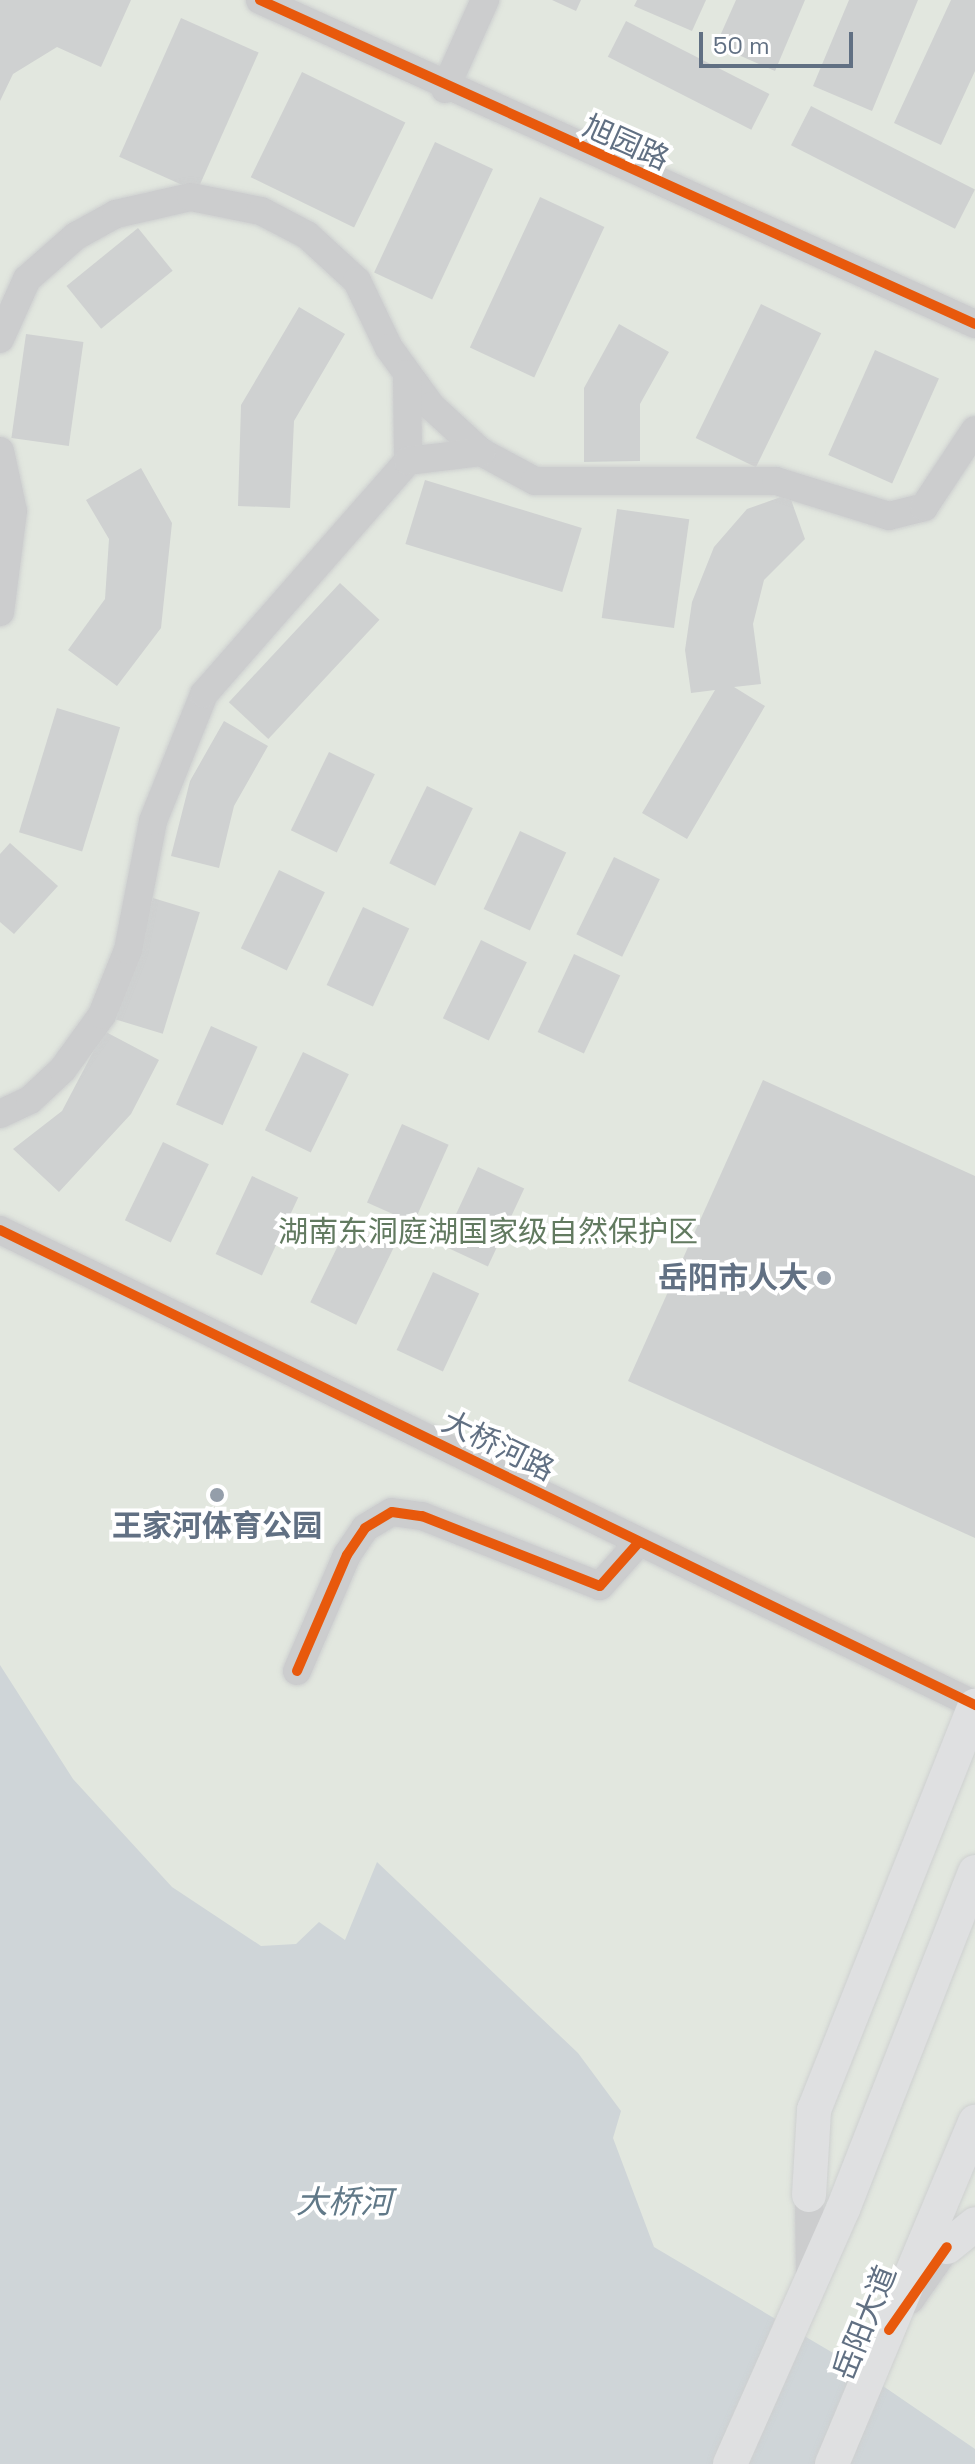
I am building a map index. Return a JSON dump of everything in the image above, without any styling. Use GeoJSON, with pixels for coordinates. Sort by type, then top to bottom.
{"type":"FeatureCollection","features":[{"type":"Feature","properties":{"kind":"main road"},"geometry":{"type":"LineString","coordinates":[[809,2195],[814,2110],[975,1706]]}},
{"type":"Feature","properties":{"kind":"main road"},"geometry":{"type":"LineString","coordinates":[[730,2464],[843,2209],[975,1872]]}},
{"type":"Feature","properties":{"kind":"main road","name":"岳阳大道"},"geometry":{"type":"LineString","coordinates":[[832,2464],[975,2122]]}},
{"type":"Feature","properties":{"kind":"main road"},"geometry":{"type":"LineString","coordinates":[[947,2247],[975,2224]]}},
{"type":"Feature","properties":{"kind":"street","name":"旭园路"},"geometry":{"type":"LineString","coordinates":[[260,0],[445,89],[975,324]]}},
{"type":"Feature","properties":{"kind":"street"},"geometry":{"type":"LineString","coordinates":[[445,89],[485,0]]}},
{"type":"Feature","properties":{"kind":"street"},"geometry":{"type":"LineString","coordinates":[[0,339],[27,279],[76,236],[116,214],[191,197],[261,211],[307,235],[357,281],[407,374],[481,452],[535,481],[776,481],[889,516],[924,507],[975,430]]}},
{"type":"Feature","properties":{"kind":"street"},"geometry":{"type":"LineString","coordinates":[[407,374],[408,461]]}},
{"type":"Feature","properties":{"kind":"street"},"geometry":{"type":"LineString","coordinates":[[0,451],[13,511],[0,612]]}},
{"type":"Feature","properties":{"kind":"street"},"geometry":{"type":"LineString","coordinates":[[0,1114],[30,1100],[63,1069],[102,1015],[128,950],[153,821],[204,694],[408,461],[481,452]]}},
{"type":"Feature","properties":{"kind":"street","name":"大桥河路"},"geometry":{"type":"LineString","coordinates":[[0,1230],[975,1706]]}},
{"type":"Feature","properties":{"kind":"street"},"geometry":{"type":"LineString","coordinates":[[297,1671],[347,1555],[365,1528],[392,1512],[422,1516],[600,1586],[639,1542]]}},
{"type":"Feature","properties":{"kind":"street"},"geometry":{"type":"LineString","coordinates":[[809,2195],[810,2286]]}},
{"type":"Feature","properties":{"kind":"street"},"geometry":{"type":"LineString","coordinates":[[889,2330],[947,2247]]}},
{"type":"Feature","properties":{"kind":"green space","name":"湖南东洞庭湖国家级自然保护区"},"geometry":{"type":"Polygon","coordinates":[[[0,0],[975,0],[975,2464],[0,2464],[0,0]]]}},
{"type":"Feature","properties":{"kind":"water","name":"大桥河"},"geometry":{"type":"Polygon","coordinates":[[[0,1665],[73,1779],[172,1887],[261,1946],[296,1944],[319,1922],[345,1940],[377,1862],[578,2053],[621,2111],[613,2138],[654,2247],[845,2360],[975,2449],[975,2464],[0,2464],[0,1665]]]}},
{"type":"Feature","properties":{"kind":"building"},"geometry":{"type":"Polygon","coordinates":[[[0,0],[131,0],[101,67],[57,47],[13,74],[0,101],[0,0]]]}},
{"type":"Feature","properties":{"kind":"building"},"geometry":{"type":"Polygon","coordinates":[[[552,0],[581,0],[576,11],[552,0]]]}},
{"type":"Feature","properties":{"kind":"building"},"geometry":{"type":"Polygon","coordinates":[[[637,0],[706,0],[692,31],[634,6],[637,0]]]}},
{"type":"Feature","properties":{"kind":"building"},"geometry":{"type":"Polygon","coordinates":[[[736,0],[805,0],[775,71],[716,45],[736,0]]]}},
{"type":"Feature","properties":{"kind":"building"},"geometry":{"type":"Polygon","coordinates":[[[849,0],[918,0],[872,111],[813,86],[849,0]]]}},
{"type":"Feature","properties":{"kind":"building"},"geometry":{"type":"Polygon","coordinates":[[[951,0],[975,0],[975,71],[941,145],[894,123],[951,0]]]}},
{"type":"Feature","properties":{"kind":"building"},"geometry":{"type":"Polygon","coordinates":[[[181,18],[259,53],[197,191],[119,157],[181,18]]]}},
{"type":"Feature","properties":{"kind":"building"},"geometry":{"type":"Polygon","coordinates":[[[626,21],[769,94],[751,130],[608,57],[626,21]]]}},
{"type":"Feature","properties":{"kind":"building"},"geometry":{"type":"Polygon","coordinates":[[[302,72],[405,122],[354,228],[251,177],[302,72]]]}},
{"type":"Feature","properties":{"kind":"building"},"geometry":{"type":"Polygon","coordinates":[[[811,106],[975,190],[955,229],[791,145],[811,106]]]}},
{"type":"Feature","properties":{"kind":"building"},"geometry":{"type":"Polygon","coordinates":[[[435,142],[493,169],[432,300],[374,273],[435,142]]]}},
{"type":"Feature","properties":{"kind":"building"},"geometry":{"type":"Polygon","coordinates":[[[540,197],[604,227],[534,377],[470,347],[540,197]]]}},
{"type":"Feature","properties":{"kind":"building"},"geometry":{"type":"Polygon","coordinates":[[[138,228],[173,271],[101,329],[67,286],[138,228]]]}},
{"type":"Feature","properties":{"kind":"building"},"geometry":{"type":"Polygon","coordinates":[[[761,304],[821,333],[756,467],[696,438],[761,304]]]}},
{"type":"Feature","properties":{"kind":"building"},"geometry":{"type":"Polygon","coordinates":[[[299,307],[345,334],[294,421],[290,508],[238,506],[241,405],[299,307]]]}},
{"type":"Feature","properties":{"kind":"building"},"geometry":{"type":"Polygon","coordinates":[[[619,324],[669,352],[640,404],[640,461],[584,462],[584,388],[619,324]]]}},
{"type":"Feature","properties":{"kind":"building"},"geometry":{"type":"Polygon","coordinates":[[[26,334],[83,342],[69,446],[11,438],[26,334]]]}},
{"type":"Feature","properties":{"kind":"building"},"geometry":{"type":"Polygon","coordinates":[[[875,350],[939,378],[892,484],[828,455],[875,350]]]}},
{"type":"Feature","properties":{"kind":"building"},"geometry":{"type":"Polygon","coordinates":[[[141,468],[172,523],[161,628],[117,686],[68,650],[105,599],[109,539],[86,500],[141,468]]]}},
{"type":"Feature","properties":{"kind":"building"},"geometry":{"type":"Polygon","coordinates":[[[425,480],[582,528],[562,592],[405,544],[425,480]]]}},
{"type":"Feature","properties":{"kind":"building"},"geometry":{"type":"Polygon","coordinates":[[[789,494],[805,539],[764,580],[753,624],[761,684],[734,687],[765,706],[687,839],[642,813],[715,690],[691,693],[685,650],[692,602],[714,547],[747,509],[789,494]]]}},
{"type":"Feature","properties":{"kind":"building"},"geometry":{"type":"Polygon","coordinates":[[[617,509],[689,519],[674,628],[602,618],[617,509]]]}},
{"type":"Feature","properties":{"kind":"building"},"geometry":{"type":"Polygon","coordinates":[[[340,583],[379,620],[268,739],[229,702],[340,583]]]}},
{"type":"Feature","properties":{"kind":"building"},"geometry":{"type":"Polygon","coordinates":[[[57,708],[120,727],[82,852],[19,832],[57,708]]]}},
{"type":"Feature","properties":{"kind":"building"},"geometry":{"type":"Polygon","coordinates":[[[224,721],[268,746],[234,806],[219,868],[171,856],[190,781],[224,721]]]}},
{"type":"Feature","properties":{"kind":"building"},"geometry":{"type":"Polygon","coordinates":[[[329,752],[375,774],[337,853],[291,830],[329,752]]]}},
{"type":"Feature","properties":{"kind":"building"},"geometry":{"type":"Polygon","coordinates":[[[427,786],[473,808],[435,886],[389,863],[427,786]]]}},
{"type":"Feature","properties":{"kind":"building"},"geometry":{"type":"Polygon","coordinates":[[[520,831],[566,853],[530,930],[484,909],[520,831]]]}},
{"type":"Feature","properties":{"kind":"building"},"geometry":{"type":"Polygon","coordinates":[[[10,843],[58,886],[14,934],[0,922],[0,854],[10,843]]]}},
{"type":"Feature","properties":{"kind":"building"},"geometry":{"type":"Polygon","coordinates":[[[614,857],[660,879],[622,957],[576,934],[614,857]]]}},
{"type":"Feature","properties":{"kind":"building"},"geometry":{"type":"Polygon","coordinates":[[[279,870],[325,892],[287,971],[241,948],[279,870]]]}},
{"type":"Feature","properties":{"kind":"building"},"geometry":{"type":"Polygon","coordinates":[[[153,898],[200,912],[163,1034],[116,1019],[153,898]]]}},
{"type":"Feature","properties":{"kind":"building"},"geometry":{"type":"Polygon","coordinates":[[[363,907],[409,929],[373,1006],[327,985],[363,907]]]}},
{"type":"Feature","properties":{"kind":"building"},"geometry":{"type":"Polygon","coordinates":[[[481,940],[527,962],[489,1041],[443,1018],[481,940]]]}},
{"type":"Feature","properties":{"kind":"building"},"geometry":{"type":"Polygon","coordinates":[[[574,954],[620,976],[584,1053],[538,1032],[574,954]]]}},
{"type":"Feature","properties":{"kind":"building"},"geometry":{"type":"Polygon","coordinates":[[[211,1026],[258,1047],[223,1125],[176,1105],[211,1026]]]}},
{"type":"Feature","properties":{"kind":"building"},"geometry":{"type":"Polygon","coordinates":[[[104,1031],[159,1060],[131,1114],[59,1192],[13,1149],[62,1111],[104,1031]]]}},
{"type":"Feature","properties":{"kind":"building"},"geometry":{"type":"Polygon","coordinates":[[[303,1052],[349,1074],[311,1153],[265,1130],[303,1052]]]}},
{"type":"Feature","properties":{"kind":"building","name":"岳阳市人大"},"geometry":{"type":"Polygon","coordinates":[[[763,1080],[975,1176],[975,1538],[628,1381],[763,1080]]]}},
{"type":"Feature","properties":{"kind":"building"},"geometry":{"type":"Polygon","coordinates":[[[402,1124],[449,1145],[414,1223],[367,1203],[402,1124]]]}},
{"type":"Feature","properties":{"kind":"building"},"geometry":{"type":"Polygon","coordinates":[[[163,1142],[209,1164],[171,1243],[125,1220],[163,1142]]]}},
{"type":"Feature","properties":{"kind":"building"},"geometry":{"type":"Polygon","coordinates":[[[478,1167],[524,1189],[488,1266],[442,1245],[478,1167]]]}},
{"type":"Feature","properties":{"kind":"building"},"geometry":{"type":"Polygon","coordinates":[[[252,1176],[298,1198],[262,1275],[216,1254],[252,1176]]]}},
{"type":"Feature","properties":{"kind":"building"},"geometry":{"type":"Polygon","coordinates":[[[348,1225],[394,1247],[356,1325],[310,1302],[348,1225]]]}},
{"type":"Feature","properties":{"kind":"building"},"geometry":{"type":"Polygon","coordinates":[[[433,1272],[479,1294],[443,1371],[397,1350],[433,1272]]]}},
{"type":"Feature","properties":{"kind":"cycle path"},"geometry":{"type":"LineString","coordinates":[[260,0],[975,324]]}},
{"type":"Feature","properties":{"kind":"cycle path"},"geometry":{"type":"LineString","coordinates":[[0,1230],[975,1705]]}},
{"type":"Feature","properties":{"kind":"cycle path"},"geometry":{"type":"LineString","coordinates":[[297,1671],[347,1555],[365,1528],[392,1512],[422,1516],[600,1586],[639,1542]]}},
{"type":"Feature","properties":{"kind":"cycle path"},"geometry":{"type":"LineString","coordinates":[[889,2330],[947,2247]]}},
{"type":"Feature","properties":{"kind":"place","name":"岳阳市人大"},"geometry":{"type":"Point","coordinates":[824,1278]}},
{"type":"Feature","properties":{"kind":"place","name":"王家河体育公园"},"geometry":{"type":"Point","coordinates":[217,1495]}}]}
